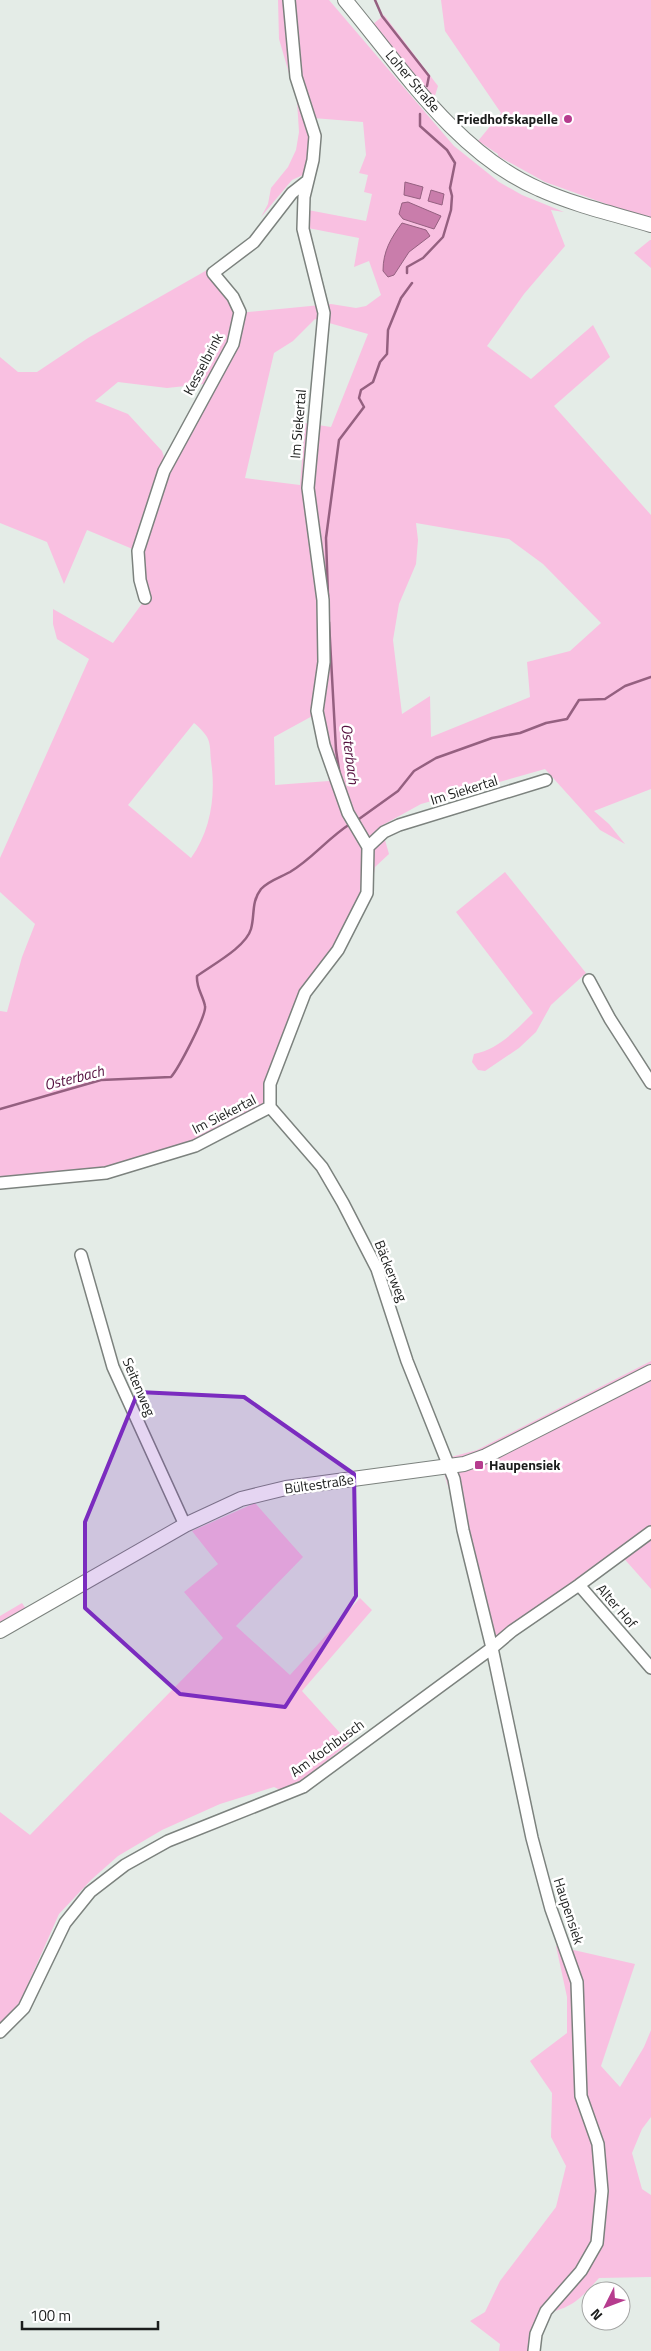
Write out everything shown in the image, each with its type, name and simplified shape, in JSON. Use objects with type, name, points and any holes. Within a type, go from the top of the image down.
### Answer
[{"type":"street","name":"Im Siekertal","points":[[0,1183],[106,1173],[195,1146],[270,1107],[270,1084],[305,993],[338,950],[367,893],[368,847],[354,823],[324,745],[317,712],[324,662],[324,600],[308,488],[324,313],[303,229],[306,182],[314,151],[314,136],[296,76],[289,0]]},
{"type":"street","name":"Loher Straße","points":[[345,0],[441,116],[466,143],[485,158],[512,176],[539,190],[651,225]]},
{"type":"street","name":"Kesselbrink","points":[[145,598],[140,580],[138,551],[164,471],[233,344],[240,312],[233,297],[213,273],[254,242],[292,193],[306,182]]},
{"type":"street","name":"Im Siekertal","points":[[368,847],[384,832],[399,825],[546,780]]},
{"type":"street","points":[[590,980],[610,1019],[651,1084]]},
{"type":"street","name":"Bäckerweg","points":[[270,1107],[322,1168],[343,1202],[376,1269],[407,1361],[449,1467]]},
{"type":"street","name":"Seitenweg","points":[[81,1255],[113,1368],[185,1525]]},
{"type":"street","name":"Bültestraße","points":[[0,1631],[185,1525],[241,1499],[286,1488],[449,1467],[486,1456],[651,1372]]},
{"type":"street","name":"Haupensiek","points":[[449,1467],[454,1479],[462,1530],[492,1648],[532,1838],[551,1909],[577,1982],[581,2096],[598,2144],[602,2191],[597,2243],[581,2270],[546,2311],[536,2334],[534,2351]]},
{"type":"street","name":"Am Kochbusch","points":[[0,2032],[24,2008],[65,1923],[90,1892],[125,1865],[168,1841],[303,1787],[492,1648],[512,1631],[651,1532]]},
{"type":"street","name":"Alter Hof","points":[[579,1585],[651,1668]]},
{"type":"highlighted area","points":[[138,1392],[244,1397],[354,1474],[356,1596],[285,1707],[180,1694],[85,1608],[85,1522]]},
{"type":"shaded area","points":[[278,0],[329,0],[454,146],[499,182],[522,195],[564,212],[551,210],[565,246],[524,294],[487,346],[531,379],[593,325],[610,357],[554,406],[651,515],[651,789],[594,811],[609,824],[625,844],[600,830],[545,769],[421,804],[381,826],[389,854],[375,867],[370,900],[343,946],[304,995],[270,1083],[275,1103],[197,1139],[118,1164],[66,1176],[0,1178],[0,1011],[7,1012],[22,957],[35,924],[0,892],[0,858],[89,659],[57,639],[53,624],[53,609],[113,643],[144,601],[135,550],[87,530],[64,584],[47,542],[0,523],[0,357],[18,372],[37,372],[88,338],[207,270],[231,298],[238,313],[331,304],[356,308],[366,306],[381,295],[369,261],[354,267],[359,238],[308,228],[308,210],[366,221],[372,194],[364,192],[368,175],[359,173],[366,155],[363,122],[313,118],[309,156],[303,175],[292,180],[261,217],[268,204],[271,188],[288,167],[296,150],[299,132],[297,101],[279,39]],"holes":[[[315,319],[368,334],[331,427],[305,423],[300,485],[245,478],[274,353],[293,341]],[[118,382],[167,388],[204,384],[165,460],[162,451],[128,414],[95,401]],[[416,523],[509,539],[543,564],[601,623],[570,651],[527,662],[530,697],[431,737],[430,696],[402,714],[393,640],[399,604],[416,564],[418,540]],[[316,714],[329,781],[275,785],[274,737]],[[194,723],[204,733],[209,743],[213,787],[207,824],[198,847],[191,858],[128,805]]]},
{"type":"shaded area","points":[[441,0],[651,0],[651,220],[545,182],[498,156],[498,154],[478,141],[501,113],[445,31]]},
{"type":"shaded area","points":[[384,15],[438,86],[434,99],[372,25]]},
{"type":"shaded area","points":[[405,182],[423,187],[420,199],[404,195]]},
{"type":"shaded area","points":[[431,190],[444,194],[442,205],[428,201]]},
{"type":"shaded area","points":[[408,202],[441,216],[434,229],[403,219],[399,214],[402,203]]},
{"type":"shaded area","points":[[402,223],[426,230],[430,236],[409,252],[394,275],[388,277],[383,271],[384,257],[391,240]]},
{"type":"shaded area","points":[[651,240],[651,268],[634,253]]},
{"type":"shaded area","points":[[505,872],[586,973],[551,1005],[536,1032],[519,1048],[485,1071],[478,1070],[472,1062],[474,1054],[483,1052],[499,1043],[533,1013],[456,912]]},
{"type":"shaded area","points":[[651,1361],[651,1589],[620,1554],[496,1644],[440,1460],[477,1450]]},
{"type":"shaded area","points":[[255,1503],[303,1557],[236,1626],[290,1675],[360,1598],[372,1610],[302,1691],[349,1743],[287,1793],[274,1787],[220,1804],[162,1830],[118,1856],[91,1880],[59,1914],[20,2002],[0,2027],[0,1812],[30,1835],[223,1638],[184,1592],[218,1564],[192,1531]]},
{"type":"shaded area","points":[[22,1603],[32,1618],[0,1636],[0,1616]]},
{"type":"shaded area","points":[[556,1946],[635,1964],[601,2066],[620,2087],[644,2047],[651,2030],[651,2117],[642,2129],[632,2153],[642,2189],[651,2195],[651,2277],[599,2278],[596,2281],[581,2281],[581,2297],[570,2305],[556,2311],[547,2312],[537,2351],[499,2351],[500,2344],[470,2321],[485,2312],[500,2281],[556,2207],[566,2166],[551,2137],[552,2093],[530,2061],[567,2033],[567,1997]]},
{"type":"waterway","name":"Osterbach","points":[[375,0],[382,16],[429,76],[427,86]]},
{"type":"waterway","name":"Osterbach","points":[[407,273],[407,267],[423,258],[443,237],[451,210],[452,196],[450,188],[455,163],[447,150],[420,126],[420,114]]},
{"type":"waterway","name":"Osterbach","points":[[328,596],[326,538],[339,440],[364,407],[359,398],[361,390],[373,382],[380,362],[387,354],[388,330],[401,298],[412,283]]},
{"type":"waterway","name":"Osterbach","points":[[329,622],[336,750],[340,776]]},
{"type":"waterway","points":[[359,819],[398,791],[414,771],[436,758],[492,738],[520,733],[546,723],[567,719],[579,700],[605,699],[625,686],[651,677]]},
{"type":"waterway","name":"Osterbach","points":[[0,1109],[101,1080],[171,1077],[180,1064],[202,1020],[205,1006],[197,976],[236,949],[248,936],[256,899],[264,886],[298,867],[350,824]]},
{"type":"place","name":"Friedhofskapelle","points":[[568,119]]},
{"type":"place","name":"Haupensiek","points":[[479,1465]]}]
